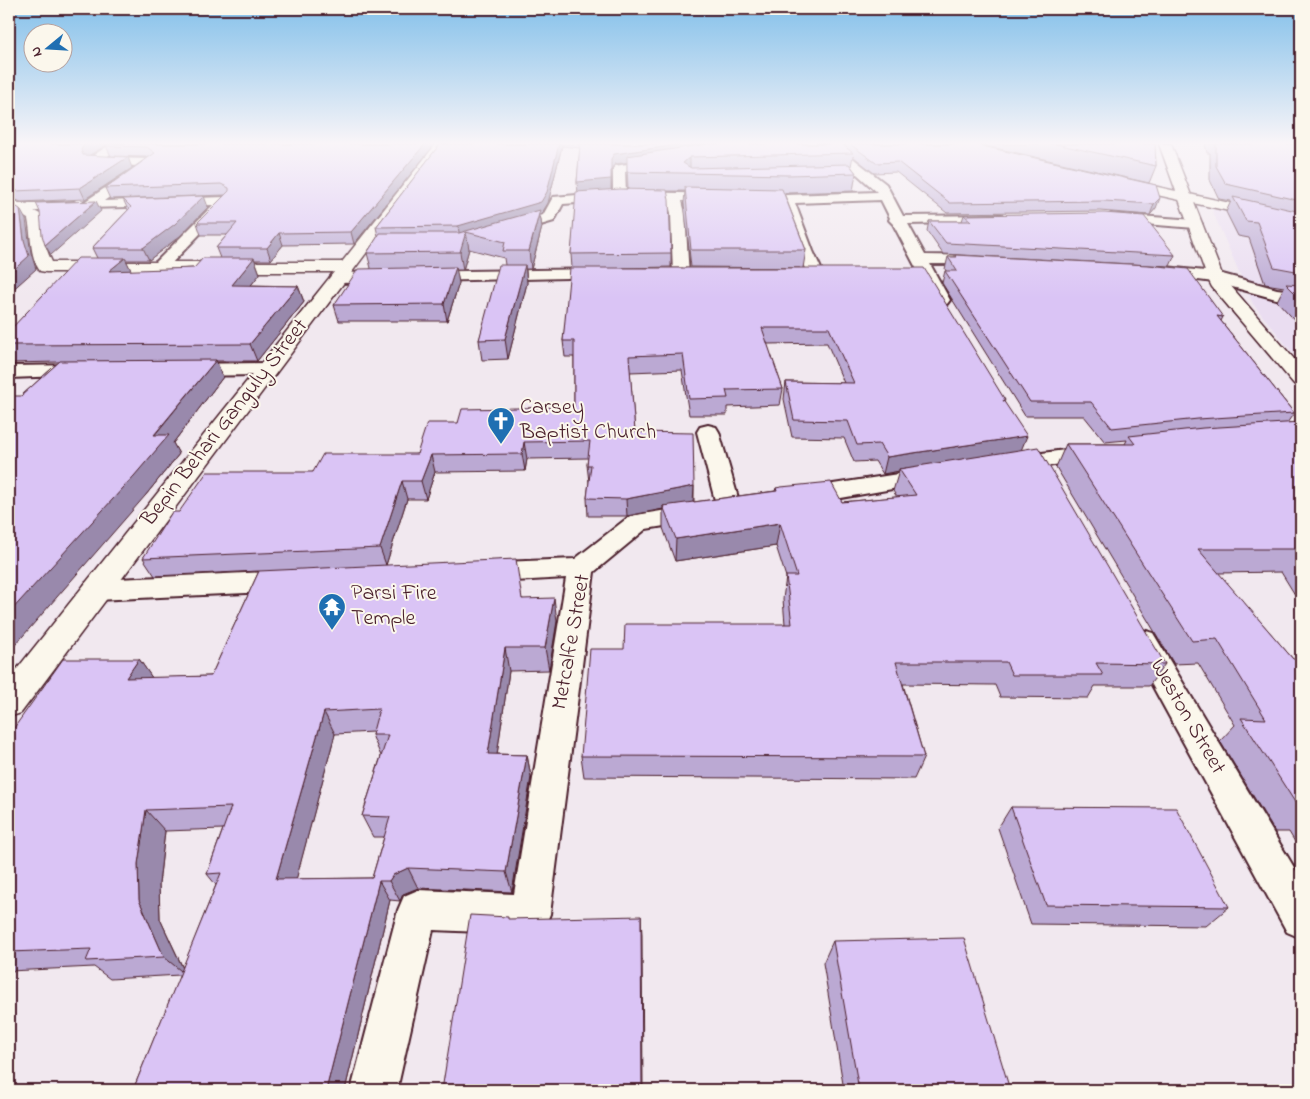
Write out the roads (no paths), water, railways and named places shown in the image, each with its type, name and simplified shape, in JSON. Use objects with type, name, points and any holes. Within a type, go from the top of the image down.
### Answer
[{"type":"main road","name":"Bepin Behari Ganguly Street","points":[[9,703],[342,273],[373,245],[407,195]]},
{"type":"main road","points":[[1185,195],[1214,277],[1299,375]]},
{"type":"main road","points":[[1202,195],[1301,223]]},
{"type":"main road","points":[[1214,195],[1301,210]]},
{"type":"main road","points":[[13,205],[34,218],[39,234],[38,246],[46,267],[159,267],[342,273]]},
{"type":"street","points":[[89,206],[104,195]]},
{"type":"street","points":[[496,234],[549,218],[558,200],[620,196],[787,199],[885,196],[916,270],[955,324]]},
{"type":"street","points":[[674,197],[678,213],[681,276]]},
{"type":"street","points":[[787,199],[805,251],[816,275]]},
{"type":"street","points":[[13,205],[89,206],[225,201],[159,267]]},
{"type":"street","points":[[1100,217],[1195,224]]},
{"type":"street","points":[[896,220],[1015,218]]},
{"type":"street","points":[[916,270],[1002,262]]},
{"type":"street","points":[[1143,270],[1214,277],[1276,294],[1301,297]]},
{"type":"street","points":[[342,273],[619,274]]},
{"type":"street","points":[[798,274],[836,275]]},
{"type":"street","points":[[663,275],[699,275]]},
{"type":"street","points":[[168,370],[267,369]]},
{"type":"street","points":[[9,372],[98,371]]},
{"type":"street","name":"Metcalfe Street","points":[[374,1090],[418,910],[530,914],[580,568],[639,522],[739,506],[708,432]]},
{"type":"street","points":[[1023,436],[1052,485]]},
{"type":"street","points":[[989,467],[1037,459],[1123,450]]},
{"type":"street","points":[[778,500],[951,473]]},
{"type":"street","points":[[452,574],[580,568]]},
{"type":"street","points":[[96,590],[313,580]]},
{"type":"street","name":"Weston Street","points":[[1132,623],[1272,864],[1301,918]]},
{"type":"place","name":"Carsey Baptist Church","points":[[501,445]]},
{"type":"place","name":"Parsi Fire Temple","points":[[332,631]]}]
